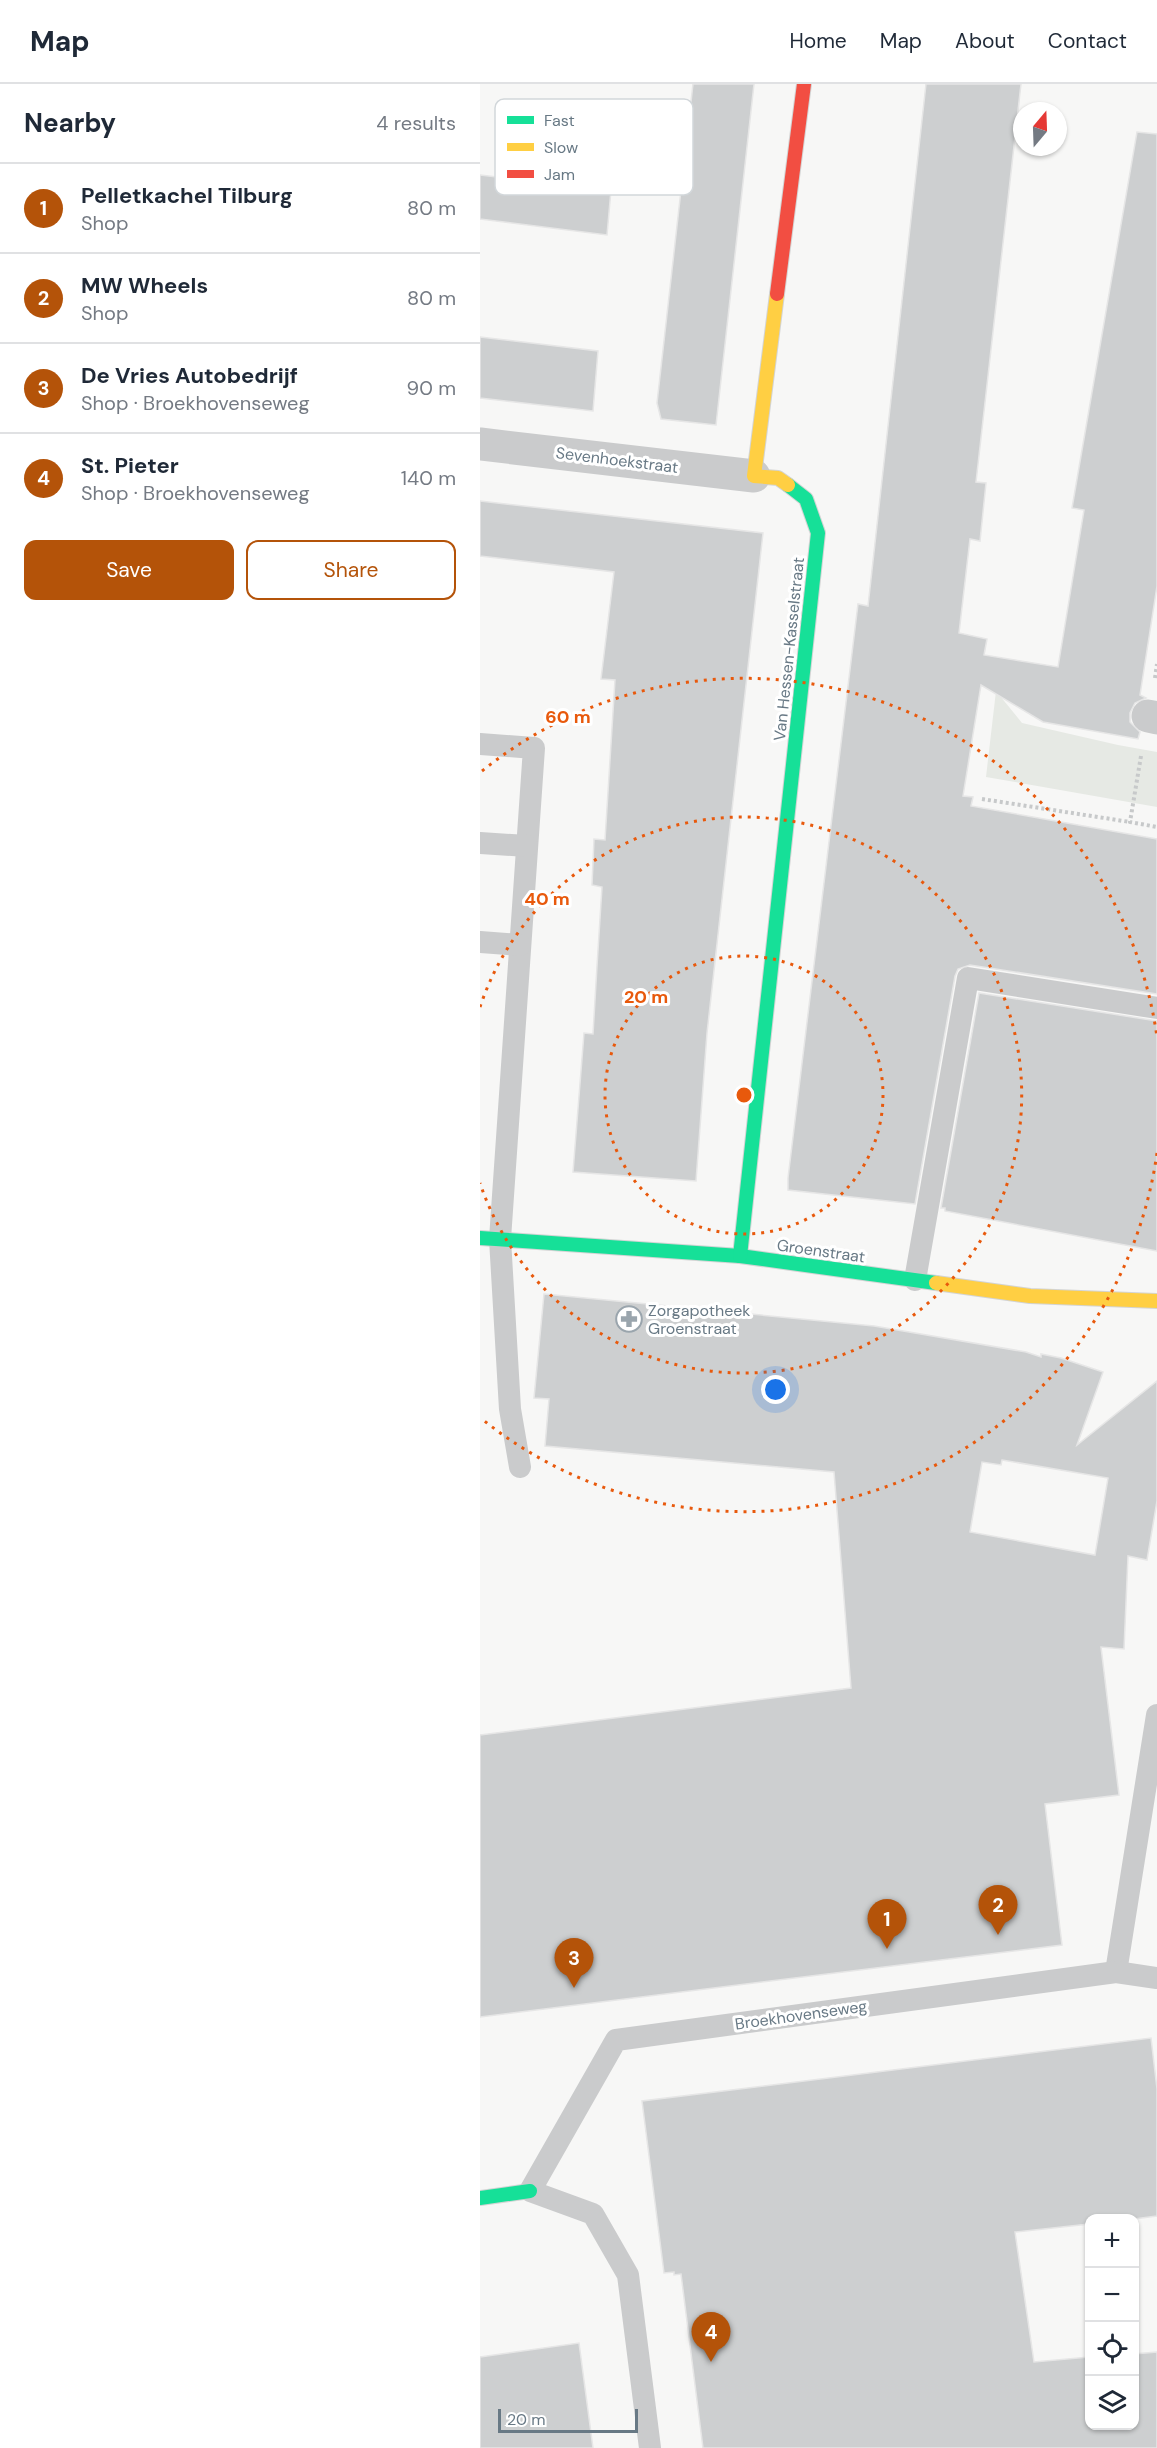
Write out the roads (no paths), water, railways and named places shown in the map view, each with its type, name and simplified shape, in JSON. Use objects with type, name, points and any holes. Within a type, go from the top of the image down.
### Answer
[{"type":"street","points":[[754,476],[804,84]]},
{"type":"street","name":"Sevenhoekstraat","points":[[480,444],[754,476]]},
{"type":"street","name":"Van Hessen-Kasselstraat","points":[[740,1256],[818,533],[806,499],[778,478],[754,476]]},
{"type":"street","name":"Groenstraat","points":[[490,1238],[740,1256],[1030,1296],[1157,1301]]},
{"type":"street","points":[[480,2198],[530,2191]]},
{"type":"lane","points":[[480,744],[534,748],[520,945],[490,1238],[510,1409],[520,1467]]},
{"type":"lane","points":[[480,843],[527,846]]},
{"type":"lane","points":[[480,942],[520,945]]},
{"type":"lane","points":[[915,1280],[968,978],[1157,1008]]},
{"type":"lane","points":[[1116,1972],[1157,1715]]},
{"type":"lane","name":"Broekhovenseweg","points":[[530,2191],[616,2040],[1116,1972],[1157,1978]]},
{"type":"lane","points":[[530,2191],[593,2214],[628,2275],[650,2448]]},
{"type":"place","name":"Zorgapotheek Groenstraat","points":[[629,1319]]},
{"type":"place","name":"MW Wheels","points":[[998,1935]]},
{"type":"place","name":"Pelletkachel Tilburg","points":[[887,1949]]},
{"type":"place","name":"De Vries Autobedrijf","points":[[574,1988]]},
{"type":"place","name":"St. Pieter","points":[[711,2362]]}]
